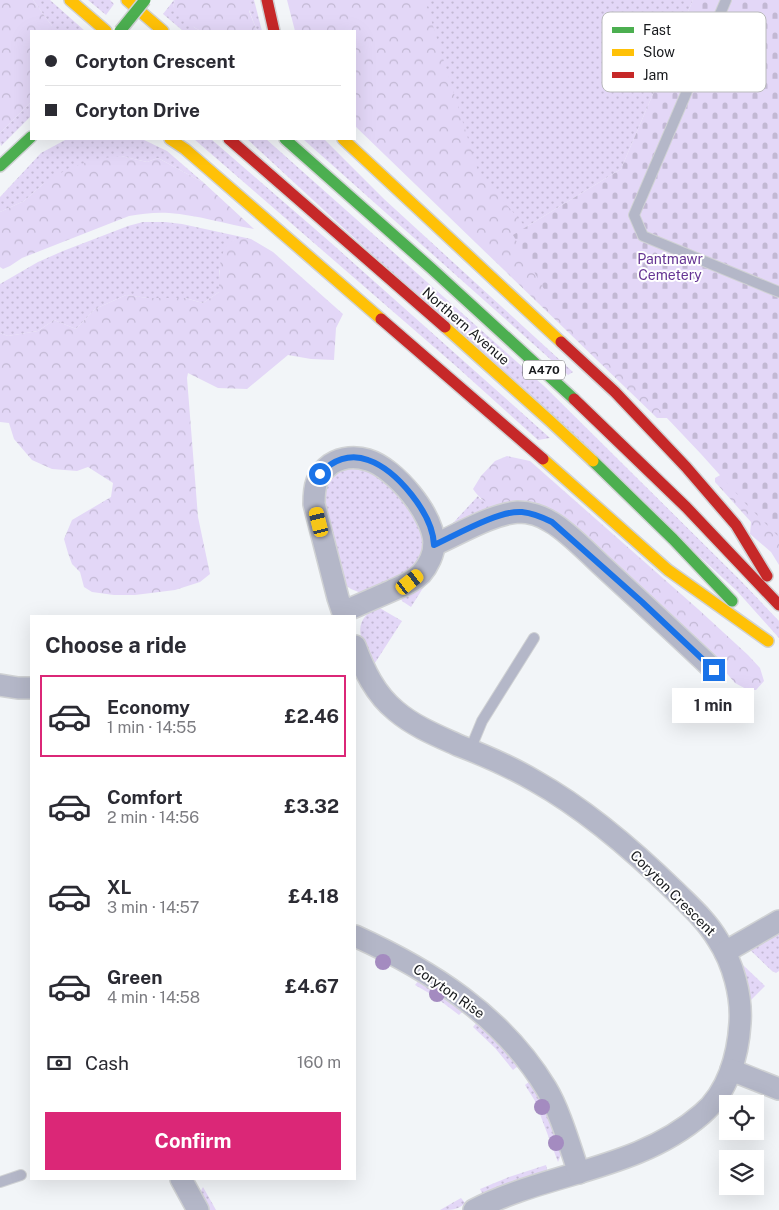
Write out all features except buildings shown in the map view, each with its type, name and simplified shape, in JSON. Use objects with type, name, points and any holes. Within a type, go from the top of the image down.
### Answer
[{"type":"highway","points":[[70,0],[105,30]]},
{"type":"highway","points":[[127,0],[162,30]]},
{"type":"highway","points":[[121,30],[146,0]]},
{"type":"highway","points":[[267,0],[274,30]]},
{"type":"highway","points":[[0,166],[30,138]]},
{"type":"highway","name":"Northern Avenue","points":[[171,140],[193,155],[668,570],[771,644],[686,552],[599,466],[447,328],[230,140]]},
{"type":"highway","name":"Northern Avenue","points":[[285,140],[608,430],[674,495],[779,605]]},
{"type":"highway","points":[[344,140],[615,392],[686,467],[736,525],[779,596]]},
{"type":"street","points":[[344,458],[356,458],[368,460],[386,470],[402,483],[416,500],[427,519],[432,531],[434,545],[431,558],[421,574],[410,582],[343,614],[314,504],[314,492],[320,474],[326,468],[344,458]]},
{"type":"street","points":[[434,545],[505,514],[520,512],[537,515],[552,522],[642,602],[714,670]]},
{"type":"street","name":"Coryton Crescent","points":[[356,648],[370,682],[381,697],[410,722],[535,781],[593,819],[651,868],[707,923],[725,952],[738,993],[739,1033],[731,1070],[724,1087],[715,1101],[702,1114],[679,1131],[640,1152],[517,1192],[474,1210]]},
{"type":"street","points":[[0,685],[30,688]]},
{"type":"street","points":[[725,952],[779,921]]},
{"type":"street","name":"Coryton Rise","points":[[356,936],[380,947],[443,983],[468,1001],[494,1024],[534,1069],[547,1089],[579,1173]]},
{"type":"street","points":[[731,1070],[779,1089]]},
{"type":"street","points":[[182,1180],[198,1210]]},
{"type":"lane","points":[[721,12],[726,0]]},
{"type":"lane","points":[[687,92],[634,215],[643,236],[779,292]]},
{"type":"lane","points":[[470,750],[482,721],[534,638]]},
{"type":"lane","points":[[0,1182],[21,1175]]},
{"type":"green space","points":[[0,0],[33,0],[52,26],[52,30],[30,30],[30,103],[0,133]]},
{"type":"green space","points":[[33,0],[50,0],[84,30],[52,30],[52,26]]},
{"type":"green space","points":[[88,0],[110,0],[114,4],[106,15]]},
{"type":"green space","points":[[175,0],[173,6],[199,30],[182,30],[163,14]]},
{"type":"green space","points":[[175,0],[249,0],[249,11],[257,30],[199,30],[189,24],[173,6]]},
{"type":"green space","points":[[249,0],[254,0],[262,30],[257,30],[249,10]]},
{"type":"green space","points":[[287,0],[425,0],[478,171],[534,237],[670,418],[657,418],[356,127],[356,30],[295,30]]},
{"type":"green space","points":[[415,0],[693,0],[688,12],[602,12],[602,92],[654,92],[621,169],[513,235],[464,166]]},
{"type":"green space","name":"Pantmawr Cemetery","points":[[693,0],[779,0],[779,537],[648,398],[556,310],[513,235],[621,169],[654,92],[766,92],[766,12],[688,12]]},
{"type":"green space","points":[[30,103],[30,117],[1,146],[0,133]]},
{"type":"green space","points":[[65,140],[144,140],[167,151],[204,183],[158,158],[147,162],[121,156],[43,184],[24,201],[0,212],[0,197],[41,153]]},
{"type":"green space","points":[[195,140],[212,140],[550,438],[538,440],[457,367]]},
{"type":"green space","points":[[248,140],[267,140],[544,386],[779,621],[779,638],[737,591]]},
{"type":"green space","points":[[304,140],[325,140],[384,199],[573,372],[568,375]]},
{"type":"green space","points":[[121,156],[147,162],[158,158],[204,183],[254,229],[180,214],[149,213],[134,215],[22,258],[3,269],[0,267],[0,212],[24,201],[43,184],[69,168],[96,159]]},
{"type":"green space","points":[[143,222],[182,224],[251,239],[234,240],[219,271],[219,292],[203,303],[185,298],[148,298],[126,295],[95,309],[76,329],[54,320],[38,331],[8,336],[0,333],[0,284],[38,262],[63,251]]},
{"type":"green space","points":[[236,239],[251,239],[273,252],[343,314],[336,328],[334,360],[288,355],[247,389],[218,388],[188,373],[198,517],[210,574],[200,582],[175,590],[135,595],[92,592],[84,587],[80,572],[72,564],[64,539],[72,520],[111,497],[113,483],[88,467],[77,471],[52,469],[32,460],[14,439],[9,423],[0,422],[0,333],[8,336],[38,331],[54,320],[76,329],[95,309],[126,295],[148,298],[185,298],[203,303],[219,292],[220,263],[229,243]]},
{"type":"green space","points":[[507,456],[530,461],[748,655],[760,668],[764,681],[756,690],[748,690],[735,683],[717,662],[630,586],[511,506],[489,503],[481,498],[473,489],[481,476],[495,461]]},
{"type":"green space","points":[[354,466],[379,475],[411,507],[425,536],[422,559],[409,574],[361,593],[344,584],[322,502],[326,480],[332,473]]},
{"type":"green space","points":[[779,466],[779,565],[771,552],[750,534],[751,522],[715,482],[715,478],[731,469]]},
{"type":"green space","points":[[478,496],[480,499],[511,506],[454,527],[453,523]]},
{"type":"green space","points":[[430,577],[411,607],[402,601],[401,598]]},
{"type":"green space","points":[[378,607],[402,621],[373,666],[360,634],[363,619]]},
{"type":"green space","points":[[779,930],[779,971],[776,973],[749,949]]},
{"type":"green space","points":[[742,965],[765,986],[748,1002]]},
{"type":"green space","points":[[419,980],[463,1011],[459,1015],[434,996],[415,985]]},
{"type":"green space","points":[[478,1021],[518,1063],[518,1066],[513,1070],[495,1048],[473,1027]]},
{"type":"green space","points":[[530,1081],[541,1095],[562,1148],[558,1162],[535,1101],[525,1085]]},
{"type":"green space","points":[[546,1165],[548,1173],[483,1195],[480,1189],[509,1177]]},
{"type":"green space","points":[[203,1187],[216,1210],[208,1210],[201,1196]]},
{"type":"green space","points":[[461,1198],[465,1203],[460,1207],[451,1210],[440,1210]]},
{"type":"traffic: fast","points":[[121,30],[145,0]]},
{"type":"traffic: fast","points":[[0,166],[30,138]]},
{"type":"traffic: fast","points":[[286,140],[432,269],[574,399]]},
{"type":"traffic: fast","points":[[593,461],[673,539],[732,601]]},
{"type":"traffic: slow","points":[[70,0],[105,30]]},
{"type":"traffic: slow","points":[[127,0],[162,30]]},
{"type":"traffic: slow","points":[[172,140],[185,149],[381,319]]},
{"type":"traffic: slow","points":[[344,140],[561,342]]},
{"type":"traffic: slow","points":[[445,327],[593,461]]},
{"type":"traffic: slow","points":[[543,459],[668,570],[768,641]]},
{"type":"traffic: jam","points":[[267,0],[274,30]]},
{"type":"traffic: jam","points":[[230,140],[445,327]]},
{"type":"traffic: jam","points":[[381,319],[543,459]]},
{"type":"traffic: jam","points":[[561,342],[615,392],[686,467],[736,525],[767,576]]},
{"type":"traffic: jam","points":[[574,399],[686,507],[779,605]]},
{"type":"route","points":[[320,474],[326,468],[344,458],[368,460],[380,466],[402,483],[416,500],[432,531],[434,545],[505,514],[520,512],[537,515],[552,522],[642,602],[714,670]]}]
